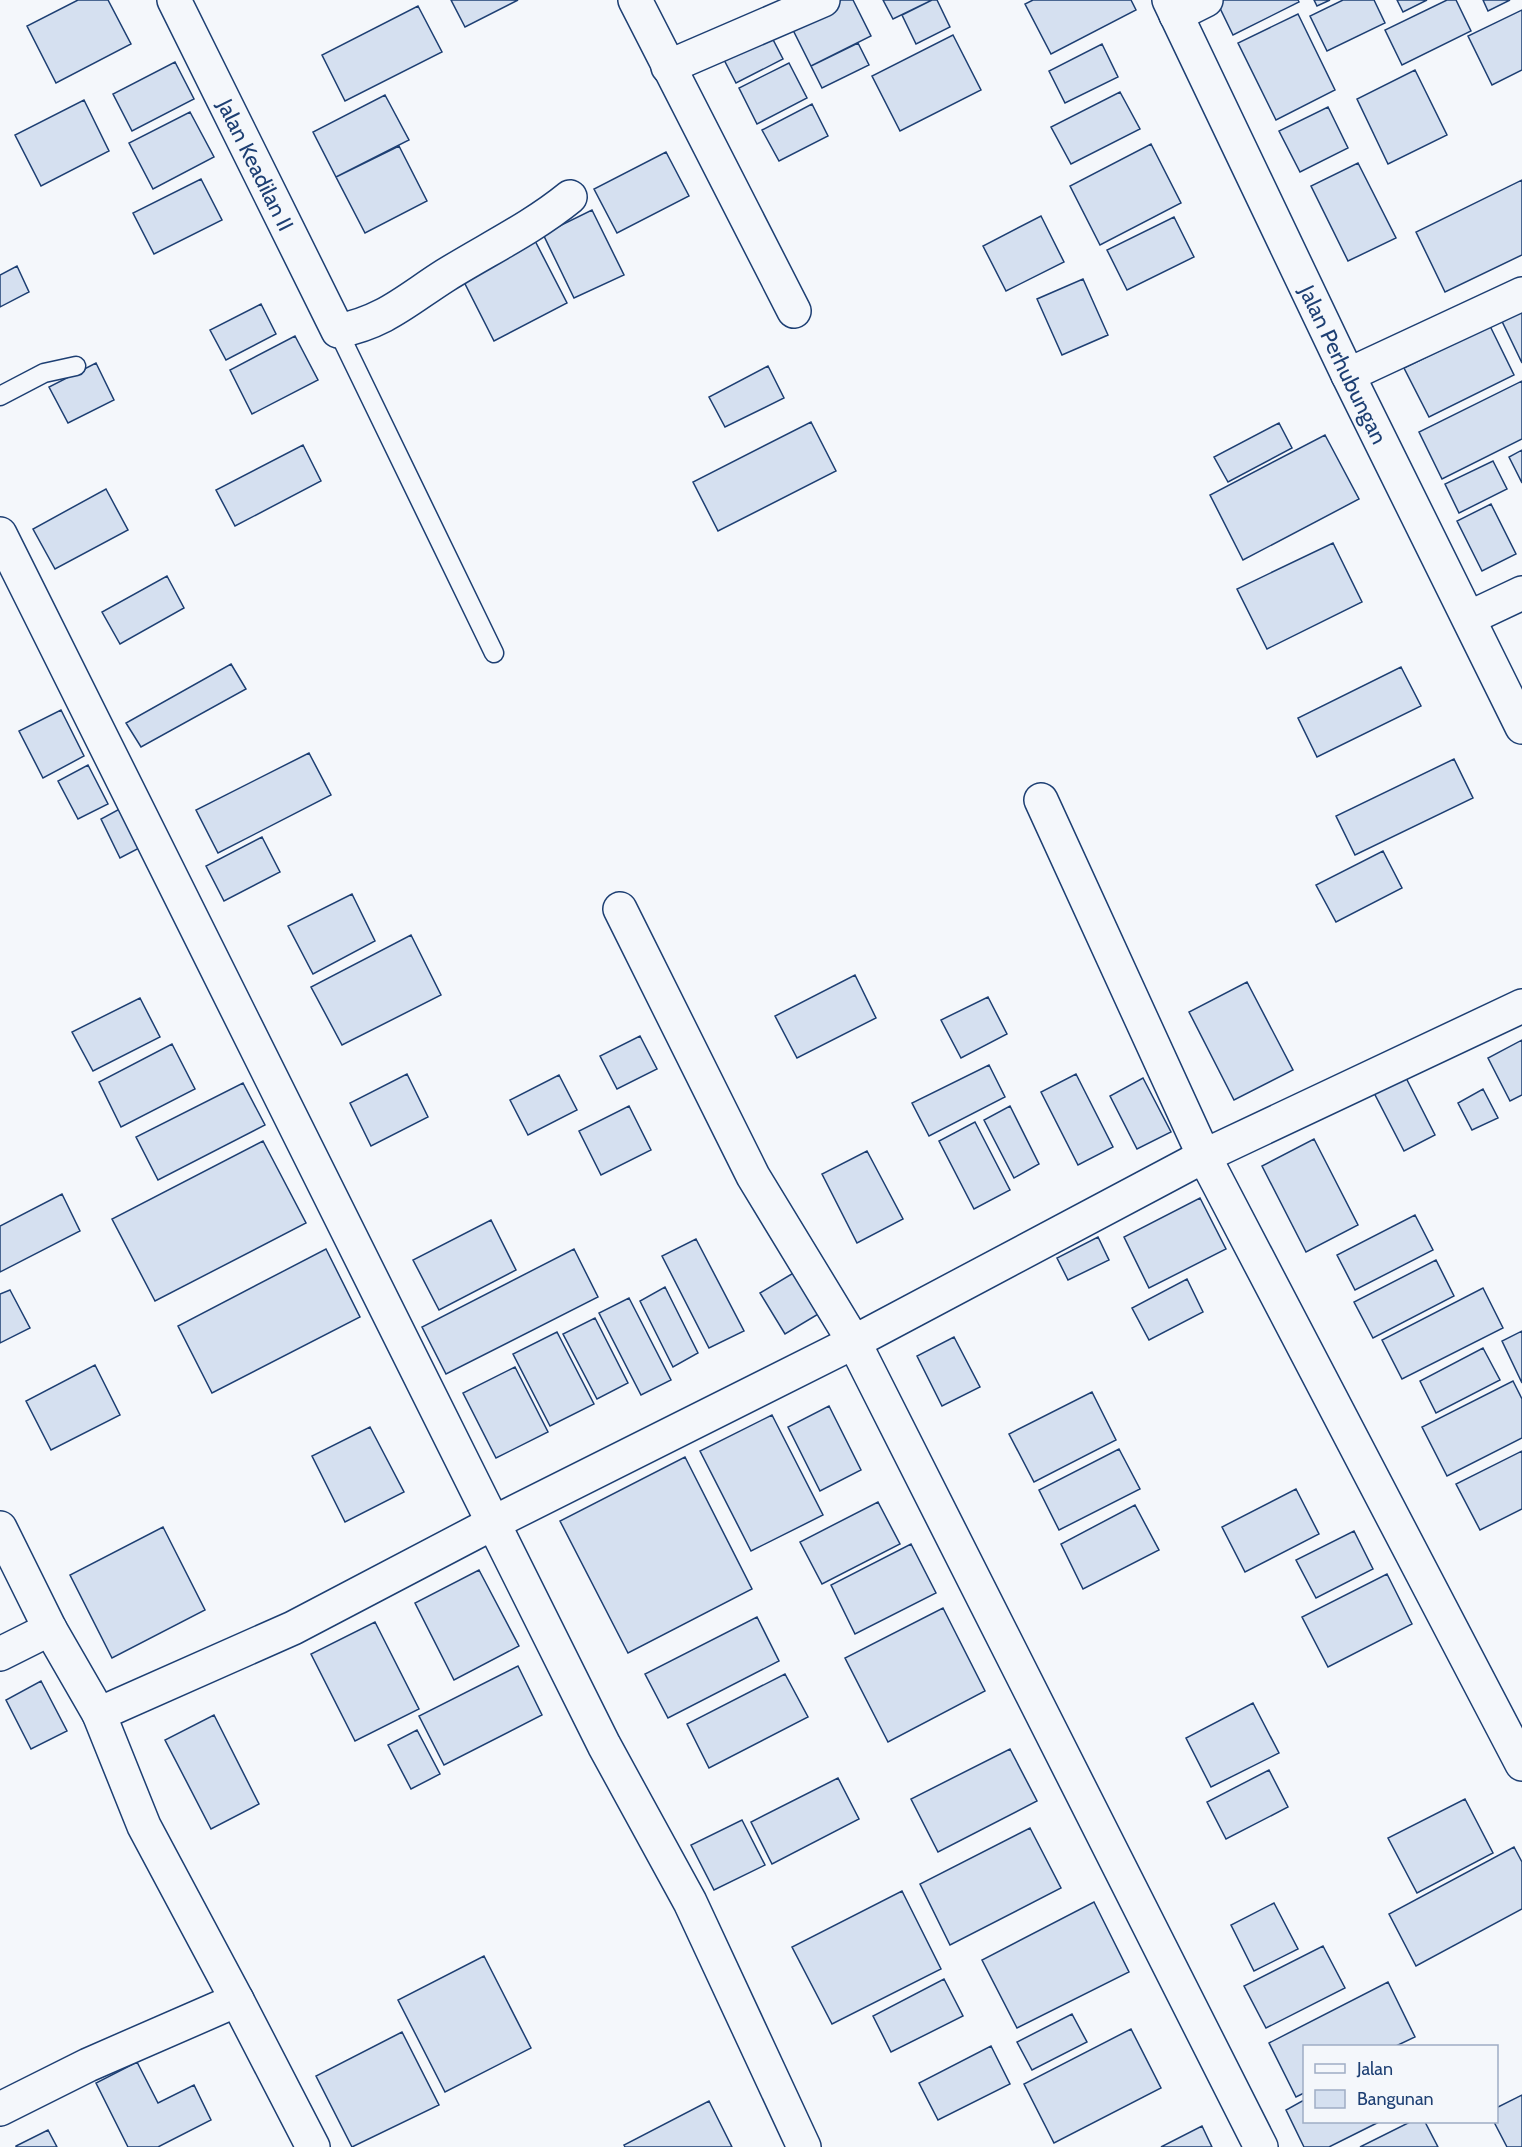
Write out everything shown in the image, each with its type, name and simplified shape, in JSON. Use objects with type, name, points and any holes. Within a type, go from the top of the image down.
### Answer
[{"type":"street","name":"Jalan Keadilan II","points":[[174,0],[338,331]]},
{"type":"street","points":[[635,0],[794,311]]},
{"type":"street","points":[[668,68],[823,0]]},
{"type":"street","points":[[1173,8],[1206,0]]},
{"type":"street","name":"Jalan Perhubungan","points":[[1173,8],[1348,375],[1522,727]]},
{"type":"street","points":[[338,331],[362,327],[382,318],[444,276],[547,215],[570,197]]},
{"type":"street","points":[[1348,375],[1522,294]]},
{"type":"street","points":[[0,534],[495,1522],[604,1745],[690,1902],[804,2147]]},
{"type":"street","points":[[1469,618],[1522,593]]},
{"type":"street","points":[[1041,800],[1204,1156],[1522,1764]]},
{"type":"street","points":[[620,909],[753,1176],[854,1342],[1261,2147]]},
{"type":"street","points":[[99,1714],[293,1628],[495,1522],[854,1342],[1204,1156],[1522,1006]]},
{"type":"street","points":[[0,1528],[50,1629],[99,1714],[144,1826],[313,2147]]},
{"type":"street","points":[[0,1654],[50,1629]]},
{"type":"street","points":[[0,2109],[88,2064],[237,2000]]},
{"type":"lane","points":[[338,331],[494,653]]},
{"type":"lane","points":[[0,396],[44,373],[76,366]]},
{"type":"building","points":[[78,0],[108,0],[131,44],[56,83],[27,26]]},
{"type":"building","points":[[451,0],[518,0],[465,27]]},
{"type":"building","points":[[841,0],[853,0],[871,36],[811,66],[791,26]]},
{"type":"building","points":[[883,0],[932,0],[893,19]]},
{"type":"building","points":[[932,0],[937,0],[950,27],[916,44],[902,15]]},
{"type":"building","points":[[1033,0],[1131,0],[1136,10],[1051,54],[1025,4]]},
{"type":"building","points":[[1216,0],[1298,0],[1299,2],[1233,35]]},
{"type":"building","points":[[1314,0],[1330,0],[1317,6]]},
{"type":"building","points":[[1343,0],[1374,0],[1385,23],[1327,51],[1310,16]]},
{"type":"building","points":[[1397,0],[1427,0],[1403,12]]},
{"type":"building","points":[[1447,0],[1456,0],[1471,31],[1402,65],[1385,30]]},
{"type":"building","points":[[1483,0],[1510,0],[1488,11]]},
{"type":"building","points":[[418,6],[442,52],[345,101],[322,55]]},
{"type":"building","points":[[1522,10],[1522,70],[1492,85],[1468,36]]},
{"type":"building","points":[[1298,14],[1335,90],[1276,120],[1238,43]]},
{"type":"building","points":[[767,28],[783,59],[736,83],[720,52]]},
{"type":"building","points":[[953,35],[981,90],[900,131],[872,76]]},
{"type":"building","points":[[858,43],[869,65],[822,88],[811,66]]},
{"type":"building","points":[[1102,44],[1118,77],[1065,103],[1049,71]]},
{"type":"building","points":[[175,62],[194,99],[132,131],[113,94]]},
{"type":"building","points":[[789,63],[807,98],[757,124],[739,88]]},
{"type":"building","points":[[1415,70],[1447,135],[1388,164],[1357,99]]},
{"type":"building","points":[[1120,92],[1140,129],[1071,164],[1051,127]]},
{"type":"building","points":[[385,95],[409,140],[336,177],[313,132]]},
{"type":"building","points":[[84,100],[109,151],[41,186],[15,135]]},
{"type":"building","points":[[812,104],[828,136],[779,161],[762,130]]},
{"type":"building","points":[[1328,107],[1348,148],[1300,172],[1279,131]]},
{"type":"building","points":[[190,112],[214,157],[153,189],[129,143]]},
{"type":"building","points":[[1151,144],[1181,203],[1100,245],[1070,186]]},
{"type":"building","points":[[399,146],[427,201],[365,233],[336,177]]},
{"type":"building","points":[[666,152],[689,196],[617,233],[594,189]]},
{"type":"building","points":[[1358,163],[1396,238],[1348,261],[1311,186]]},
{"type":"building","points":[[201,179],[222,220],[154,254],[133,213]]},
{"type":"building","points":[[1522,180],[1522,255],[1445,292],[1416,232]]},
{"type":"building","points":[[592,210],[624,275],[574,298],[543,234]]},
{"type":"building","points":[[1041,216],[1064,262],[1006,291],[983,246]]},
{"type":"building","points":[[1174,217],[1194,257],[1127,290],[1107,250]]},
{"type":"building","points":[[531,233],[567,303],[494,341],[458,270]]},
{"type":"building","points":[[17,266],[29,292],[0,307],[0,275]]},
{"type":"building","points":[[1083,279],[1108,335],[1062,355],[1037,299]]},
{"type":"building","points":[[1522,301],[1522,363],[1498,313]]},
{"type":"building","points":[[261,304],[276,334],[226,360],[210,330]]},
{"type":"building","points":[[1490,326],[1514,375],[1429,417],[1404,368]]},
{"type":"building","points":[[295,336],[318,380],[252,414],[230,370]]},
{"type":"building","points":[[96,363],[114,400],[68,423],[49,387]]},
{"type":"building","points":[[768,366],[784,398],[725,427],[709,397]]},
{"type":"building","points":[[1522,381],[1522,439],[1442,479],[1419,432]]},
{"type":"building","points":[[811,422],[836,471],[718,531],[693,482]]},
{"type":"building","points":[[1279,423],[1292,448],[1228,482],[1214,457]]},
{"type":"building","points":[[1325,435],[1359,499],[1243,560],[1210,495]]},
{"type":"building","points":[[303,445],[321,481],[235,526],[216,490]]},
{"type":"building","points":[[1522,450],[1522,483],[1509,457]]},
{"type":"building","points":[[1493,461],[1507,489],[1459,513],[1445,484]]},
{"type":"building","points":[[106,489],[128,530],[55,569],[33,529]]},
{"type":"building","points":[[1491,504],[1516,554],[1482,571],[1457,521]]},
{"type":"building","points":[[1333,543],[1362,602],[1267,649],[1237,589]]},
{"type":"building","points":[[167,576],[184,608],[120,644],[102,612]]},
{"type":"building","points":[[231,664],[246,689],[141,747],[126,723]]},
{"type":"building","points":[[1401,667],[1421,706],[1317,757],[1298,718]]},
{"type":"building","points":[[61,710],[84,756],[43,778],[19,731]]},
{"type":"building","points":[[309,753],[331,795],[218,853],[196,810]]},
{"type":"building","points":[[1454,759],[1473,798],[1355,855],[1336,816]]},
{"type":"building","points":[[88,765],[108,804],[78,819],[58,781]]},
{"type":"building","points":[[127,805],[147,844],[120,858],[101,819]]},
{"type":"building","points":[[262,837],[280,872],[224,901],[206,866]]},
{"type":"building","points":[[1383,851],[1402,888],[1336,922],[1316,885]]},
{"type":"building","points":[[352,894],[375,941],[313,974],[288,926]]},
{"type":"building","points":[[411,935],[441,995],[342,1045],[311,987]]},
{"type":"building","points":[[855,975],[876,1018],[797,1058],[775,1016]]},
{"type":"building","points":[[1247,982],[1293,1070],[1234,1100],[1189,1012]]},
{"type":"building","points":[[988,997],[1007,1034],[961,1058],[941,1020]]},
{"type":"building","points":[[140,998],[160,1037],[93,1071],[72,1032]]},
{"type":"building","points":[[640,1036],[657,1069],[617,1089],[600,1056]]},
{"type":"building","points":[[1522,1040],[1522,1095],[1510,1101],[1488,1058]]},
{"type":"building","points":[[172,1044],[195,1089],[121,1127],[99,1082]]},
{"type":"building","points":[[989,1065],[1005,1097],[929,1136],[912,1103]]},
{"type":"building","points":[[1402,1070],[1435,1135],[1404,1151],[1371,1087]]},
{"type":"building","points":[[407,1074],[428,1117],[371,1146],[350,1103]]},
{"type":"building","points":[[1076,1074],[1113,1147],[1078,1165],[1041,1092]]},
{"type":"building","points":[[559,1075],[577,1110],[528,1135],[510,1100]]},
{"type":"building","points":[[1143,1078],[1171,1132],[1137,1149],[1110,1096]]},
{"type":"building","points":[[243,1083],[265,1125],[158,1180],[136,1137]]},
{"type":"building","points":[[1483,1089],[1498,1118],[1472,1130],[1458,1103]]},
{"type":"building","points":[[629,1106],[651,1150],[601,1175],[579,1131]]},
{"type":"building","points":[[1010,1106],[1039,1164],[1014,1178],[984,1120]]},
{"type":"building","points":[[975,1122],[1010,1190],[974,1209],[939,1141]]},
{"type":"building","points":[[1314,1139],[1358,1225],[1306,1252],[1262,1166]]},
{"type":"building","points":[[263,1141],[306,1223],[155,1301],[112,1219]]},
{"type":"building","points":[[867,1151],[903,1219],[857,1243],[822,1174]]},
{"type":"building","points":[[62,1194],[80,1231],[0,1272],[0,1226]]},
{"type":"building","points":[[1200,1198],[1226,1249],[1149,1288],[1124,1237]]},
{"type":"building","points":[[1415,1215],[1433,1250],[1355,1290],[1337,1255]]},
{"type":"building","points":[[491,1220],[516,1270],[439,1310],[413,1260]]},
{"type":"building","points":[[1098,1237],[1109,1260],[1068,1280],[1057,1258]]},
{"type":"building","points":[[696,1239],[744,1331],[709,1348],[662,1256]]},
{"type":"building","points":[[326,1249],[360,1317],[212,1393],[178,1326]]},
{"type":"building","points":[[574,1249],[598,1297],[446,1374],[422,1327]]},
{"type":"building","points":[[1436,1260],[1454,1296],[1373,1338],[1354,1302]]},
{"type":"building","points":[[795,1272],[820,1313],[785,1334],[760,1293]]},
{"type":"building","points":[[1187,1279],[1203,1312],[1149,1340],[1132,1308]]},
{"type":"building","points":[[665,1287],[698,1353],[673,1367],[640,1301]]},
{"type":"building","points":[[1483,1288],[1503,1328],[1402,1379],[1382,1340]]},
{"type":"building","points":[[10,1290],[30,1328],[0,1343],[0,1294]]},
{"type":"building","points":[[629,1298],[671,1380],[641,1395],[599,1313]]},
{"type":"building","points":[[595,1318],[628,1383],[597,1399],[563,1334]]},
{"type":"building","points":[[1522,1331],[1522,1383],[1502,1341]]},
{"type":"building","points":[[557,1332],[594,1404],[550,1426],[513,1354]]},
{"type":"building","points":[[954,1337],[980,1387],[942,1406],[917,1356]]},
{"type":"building","points":[[1483,1348],[1500,1380],[1436,1413],[1420,1381]]},
{"type":"building","points":[[95,1365],[120,1415],[51,1450],[26,1401]]},
{"type":"building","points":[[515,1367],[548,1432],[496,1458],[463,1393]]},
{"type":"building","points":[[1513,1381],[1522,1399],[1522,1438],[1447,1476],[1422,1427]]},
{"type":"building","points":[[1092,1392],[1116,1440],[1034,1482],[1009,1434]]},
{"type":"building","points":[[829,1406],[861,1470],[820,1491],[788,1427]]},
{"type":"building","points":[[772,1415],[823,1515],[751,1551],[700,1451]]},
{"type":"building","points":[[370,1427],[404,1492],[345,1522],[312,1456]]},
{"type":"building","points":[[1119,1449],[1140,1489],[1059,1530],[1039,1490]]},
{"type":"building","points":[[1522,1451],[1522,1509],[1480,1530],[1456,1484]]},
{"type":"building","points":[[685,1457],[752,1589],[628,1653],[560,1521]]},
{"type":"building","points":[[1296,1489],[1319,1534],[1245,1572],[1222,1527]]},
{"type":"building","points":[[878,1502],[900,1544],[822,1584],[800,1542]]},
{"type":"building","points":[[1135,1505],[1159,1550],[1083,1589],[1061,1544]]},
{"type":"building","points":[[163,1527],[205,1610],[112,1658],[70,1575]]},
{"type":"building","points":[[1354,1531],[1373,1569],[1316,1598],[1296,1560]]},
{"type":"building","points":[[911,1544],[936,1593],[855,1634],[831,1585]]},
{"type":"building","points":[[479,1570],[519,1646],[454,1680],[415,1603]]},
{"type":"building","points":[[1387,1574],[1412,1624],[1328,1667],[1302,1617]]},
{"type":"building","points":[[943,1608],[985,1691],[888,1742],[845,1658]]},
{"type":"building","points":[[757,1617],[779,1661],[668,1718],[645,1674]]},
{"type":"building","points":[[375,1622],[419,1709],[355,1741],[311,1654]]},
{"type":"building","points":[[518,1666],[542,1715],[444,1765],[419,1716]]},
{"type":"building","points":[[785,1674],[808,1717],[709,1768],[687,1724]]},
{"type":"building","points":[[41,1681],[67,1731],[31,1749],[6,1700]]},
{"type":"building","points":[[1253,1703],[1279,1753],[1211,1787],[1186,1738]]},
{"type":"building","points":[[214,1715],[259,1804],[211,1829],[165,1740]]},
{"type":"building","points":[[417,1730],[440,1774],[411,1789],[388,1745]]},
{"type":"building","points":[[1010,1749],[1037,1801],[938,1852],[911,1799]]},
{"type":"building","points":[[1269,1770],[1288,1807],[1226,1839],[1207,1802]]},
{"type":"building","points":[[838,1778],[859,1819],[772,1864],[751,1822]]},
{"type":"building","points":[[1465,1799],[1493,1853],[1417,1893],[1388,1838]]},
{"type":"building","points":[[742,1820],[765,1865],[714,1890],[691,1845]]},
{"type":"building","points":[[1030,1828],[1061,1888],[950,1945],[920,1884]]},
{"type":"building","points":[[1514,1847],[1522,1862],[1522,1909],[1416,1966],[1389,1914]]},
{"type":"building","points":[[902,1891],[941,1969],[832,2024],[792,1947]]},
{"type":"building","points":[[1094,1902],[1129,1972],[1017,2028],[982,1960]]},
{"type":"building","points":[[1274,1903],[1298,1949],[1254,1971],[1231,1925]]},
{"type":"building","points":[[1323,1946],[1345,1988],[1266,2028],[1244,1986]]},
{"type":"building","points":[[484,1956],[531,2048],[445,2092],[398,2000]]},
{"type":"building","points":[[944,1979],[963,2016],[891,2052],[873,2016]]},
{"type":"building","points":[[1388,1982],[1415,2037],[1398,2045],[1303,2045],[1303,2094],[1296,2097],[1269,2043]]},
{"type":"building","points":[[1072,2014],[1087,2042],[1032,2070],[1017,2042]]},
{"type":"building","points":[[1131,2029],[1161,2088],[1054,2143],[1024,2084]]},
{"type":"building","points":[[402,2032],[439,2105],[352,2147],[316,2076]]},
{"type":"building","points":[[991,2046],[1010,2084],[938,2120],[919,2083]]},
{"type":"building","points":[[137,2062],[158,2103],[194,2085],[211,2120],[158,2147],[128,2147],[96,2083]]},
{"type":"building","points":[[1522,2095],[1522,2147],[1507,2147],[1495,2123],[1498,2123],[1498,2107]]},
{"type":"building","points":[[709,2101],[732,2147],[625,2147],[624,2145]]},
{"type":"building","points":[[1303,2101],[1303,2123],[1377,2123],[1329,2147],[1304,2147],[1286,2110]]},
{"type":"building","points":[[1408,2123],[1426,2123],[1438,2147],[1360,2147]]},
{"type":"building","points":[[1202,2126],[1212,2147],[1161,2147]]},
{"type":"building","points":[[48,2130],[57,2147],[16,2147],[16,2146]]}]
